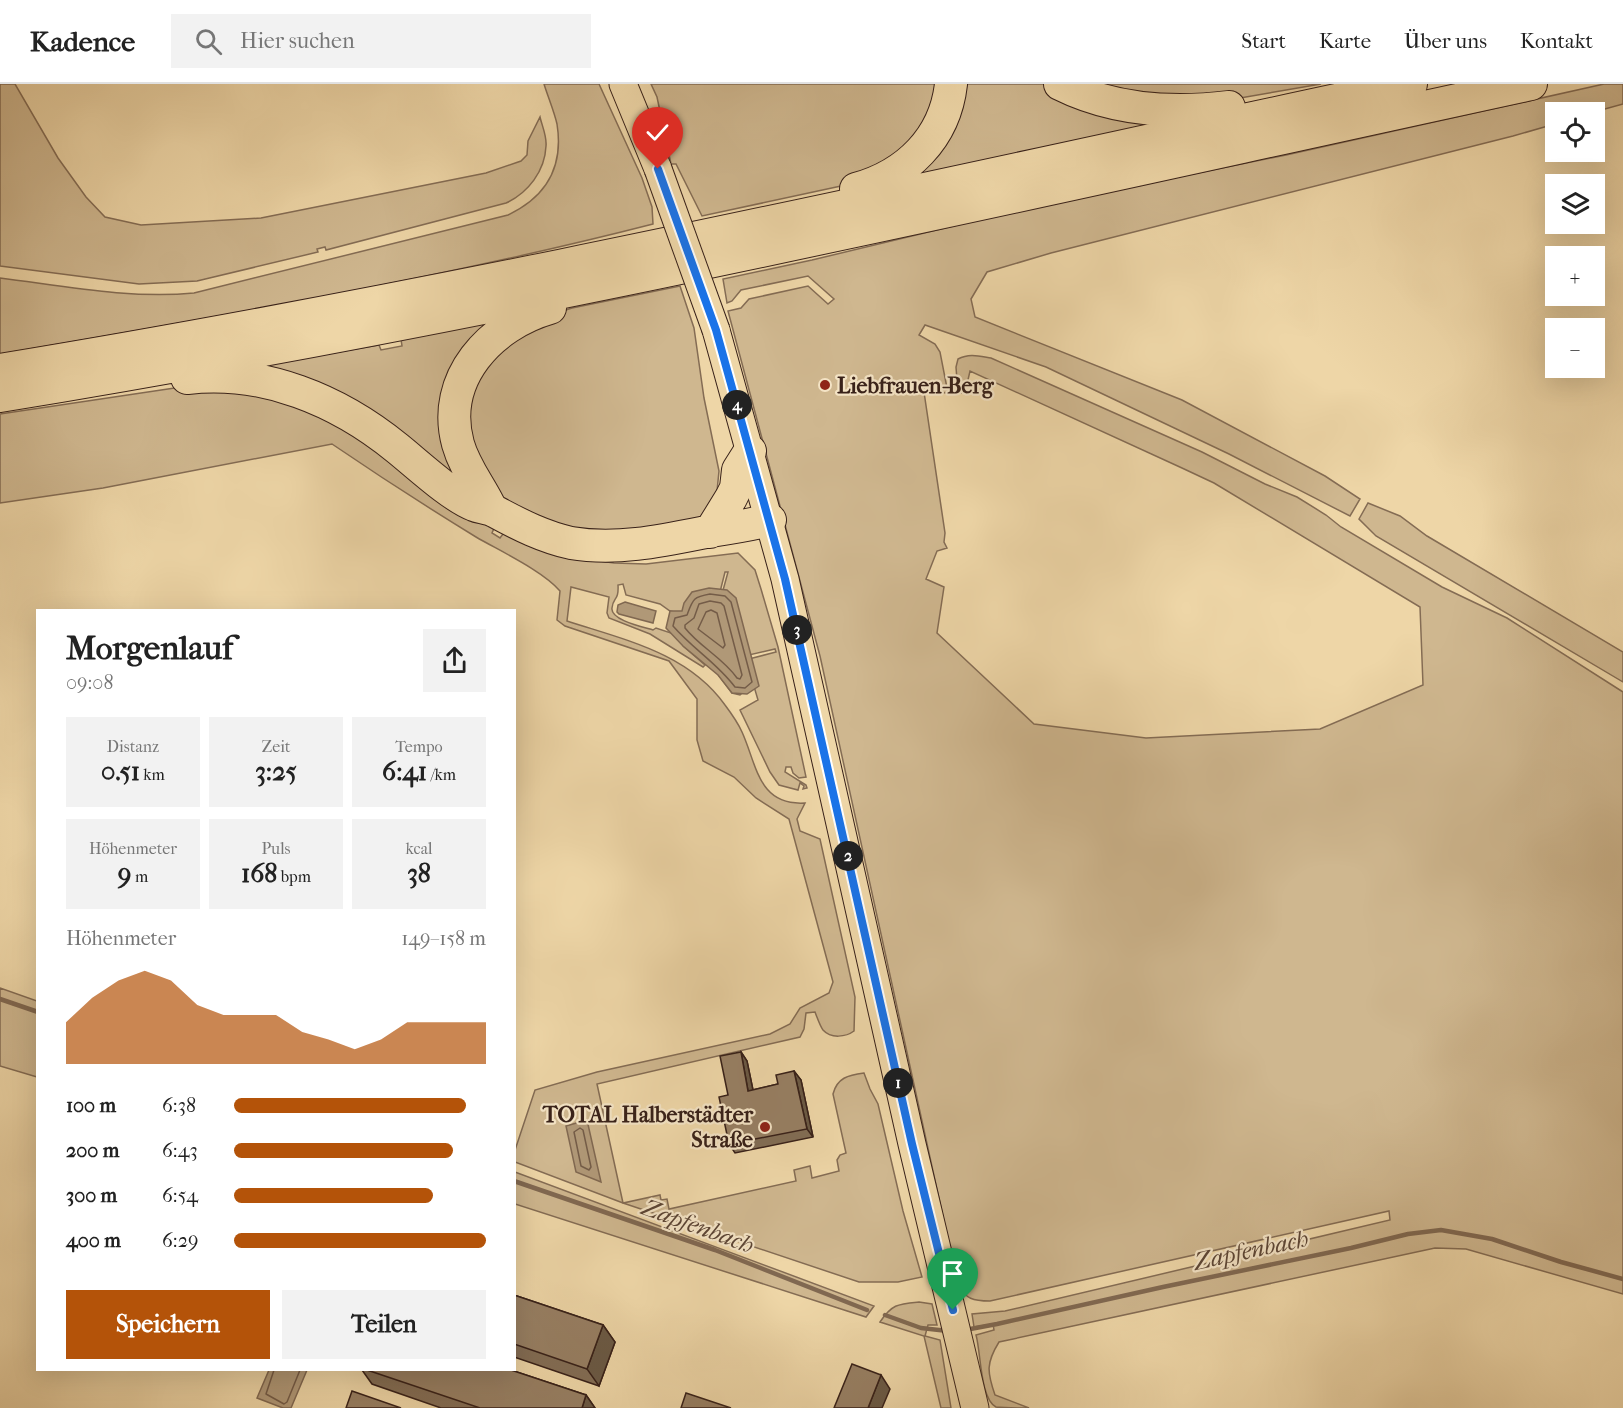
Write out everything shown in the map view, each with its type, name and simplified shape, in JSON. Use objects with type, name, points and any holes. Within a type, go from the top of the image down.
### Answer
[{"type":"highway","points":[[824,212],[831,196],[863,187],[892,175],[918,156],[940,125],[951,84]]},
{"type":"highway","points":[[1060,84],[1089,96],[1153,109],[1197,110],[1272,101],[1292,110]]},
{"type":"highway","points":[[0,370],[368,305],[824,212],[1412,84]]},
{"type":"highway","points":[[0,396],[392,325],[624,279],[1011,198],[1531,84]]},
{"type":"highway","points":[[491,509],[485,495],[470,474],[457,443],[457,404],[468,369],[485,344],[514,322],[540,311],[613,293],[624,279]]},
{"type":"highway","points":[[131,373],[153,382],[195,377],[255,380],[303,392],[346,412],[382,436],[461,498],[474,505],[491,509],[528,529],[549,537],[590,545],[644,544],[770,520]]},
{"type":"highway","points":[[710,532],[731,498],[738,470],[750,451]]},
{"type":"main road","points":[[624,84],[658,169],[716,330],[770,520],[799,637],[918,1174],[954,1314],[975,1408]]},
{"type":"shaded area","points":[[0,84],[15,84],[58,158],[86,197],[105,217],[141,225],[261,218],[486,173],[521,161],[527,155],[528,141],[540,117],[546,139],[545,155],[534,180],[514,199],[506,203],[197,281],[139,284],[0,266]]},
{"type":"shaded area","points":[[544,84],[599,84],[642,178],[652,207],[653,224],[410,280],[0,354],[0,278],[121,293],[194,293],[508,215],[521,208],[542,190],[555,167],[558,154],[557,124]]},
{"type":"shaded area","points":[[651,84],[942,84],[909,154],[841,186],[702,216],[676,164],[671,164],[657,97]]},
{"type":"shaded area","points":[[959,84],[1043,84],[1064,95],[1158,123],[910,177]]},
{"type":"shaded area","points":[[1078,84],[1321,84],[1217,102]]},
{"type":"shaded area","points":[[1604,84],[1623,84],[1623,104],[1605,109],[1605,102],[1545,102],[1545,127],[1051,253],[987,272],[971,299],[975,317],[1182,400],[1325,476],[1360,499],[1350,516],[1229,454],[1046,367],[925,325],[919,335],[935,344],[940,352],[948,393],[924,392],[945,533],[944,542],[947,548],[937,551],[926,579],[944,587],[937,633],[1034,724],[1146,738],[1320,729],[1423,685],[1420,607],[1214,483],[1182,468],[970,371],[965,393],[958,393],[956,367],[958,359],[974,356],[991,358],[1297,497],[1341,527],[1442,587],[1507,618],[1623,692],[1623,1294],[1466,1249],[1435,1248],[999,1342],[989,1368],[995,1395],[1029,1408],[996,1407],[987,1395],[984,1385],[976,1335],[994,1330],[993,1324],[974,1327],[972,1314],[1005,1311],[1390,1220],[1389,1211],[990,1301],[971,1298],[961,1290],[958,1285],[820,656],[728,311],[741,308],[749,299],[808,286],[828,304],[834,299],[808,276],[741,290],[732,301],[727,303],[723,279],[1041,205],[1286,155]]},
{"type":"shaded area","points":[[680,286],[694,328],[704,398],[719,471],[717,491],[709,512],[697,520],[677,526],[594,532],[559,526],[522,512],[497,495],[480,477],[464,406],[496,343],[538,319],[572,308]]},
{"type":"shaded area","points":[[493,321],[458,368],[472,491],[244,368],[379,345],[381,350],[402,346],[401,339]]},
{"type":"shaded area","points":[[188,386],[301,401],[495,526],[492,533],[500,538],[506,530],[578,558],[614,563],[646,564],[738,553],[755,570],[761,589],[778,647],[806,777],[799,778],[793,773],[791,767],[786,767],[785,772],[806,785],[807,788],[803,789],[804,786],[800,783],[798,790],[779,785],[770,772],[740,710],[758,700],[753,683],[740,695],[732,693],[708,661],[683,646],[705,665],[703,667],[650,634],[609,618],[607,613],[609,597],[571,587],[567,621],[633,642],[674,661],[693,673],[710,687],[734,718],[742,732],[756,770],[768,791],[777,798],[789,802],[805,803],[797,819],[800,831],[820,839],[855,997],[854,1031],[843,1036],[830,1035],[823,1030],[815,1012],[806,1013],[804,1029],[800,1037],[597,1084],[623,1203],[516,1162],[516,1147],[535,1090],[597,1072],[770,1034],[790,1024],[800,1008],[829,993],[833,982],[789,819],[756,798],[734,777],[703,761],[697,740],[697,699],[669,661],[565,626],[557,620],[560,591],[543,576],[439,514],[332,444],[103,488],[0,503],[0,414]],"holes":[[[725,572],[728,572],[722,594],[749,655],[775,649],[776,652],[749,659],[656,628],[653,630],[635,625],[616,616],[612,608],[618,594],[618,585],[623,584],[626,595],[660,604],[670,611],[687,615],[716,608]]]},
{"type":"shaded area","points":[[1368,503],[1400,516],[1427,536],[1623,652],[1623,682],[1376,536],[1359,519]]},
{"type":"shaded area","points":[[0,988],[36,1001],[36,1077],[0,1066]]},
{"type":"shaded area","points":[[864,1073],[878,1104],[903,1211],[922,1277],[898,1282],[859,1282],[623,1203],[660,1195],[661,1200],[667,1199],[669,1209],[796,1181],[794,1170],[810,1166],[812,1178],[839,1171],[837,1160],[840,1155],[846,1153],[833,1094],[837,1084],[844,1078]]},
{"type":"shaded area","points":[[516,1173],[874,1306],[866,1317],[516,1204]]},
{"type":"shaded area","points":[[906,1303],[932,1304],[937,1325],[928,1325],[925,1336],[940,1340],[951,1408],[941,1408],[924,1336],[880,1322],[892,1308]]},
{"type":"water","points":[[709,588],[727,590],[736,598],[759,686],[747,694],[732,693],[718,675],[683,646],[666,628],[670,611],[682,611],[684,603],[692,592]]},
{"type":"water","points":[[625,602],[656,611],[653,623],[619,614],[618,605]]},
{"type":"water","points":[[587,1120],[601,1182],[576,1172],[566,1126]]},
{"type":"water","points":[[269,1371],[307,1371],[291,1408],[283,1408],[257,1398]]},
{"type":"building","points":[[741,1052],[748,1091],[778,1084],[776,1075],[794,1071],[807,1129],[729,1144],[719,1097],[728,1095],[720,1056]]},
{"type":"building","points":[[516,1296],[603,1325],[587,1369],[516,1345]]},
{"type":"building","points":[[852,1364],[881,1375],[868,1408],[834,1408]]},
{"type":"building","points":[[370,1371],[514,1371],[586,1395],[582,1408],[480,1408]]},
{"type":"building","points":[[352,1391],[401,1408],[346,1408]]},
{"type":"building","points":[[686,1393],[731,1408],[681,1408]]},
{"type":"waterway","name":"Zapfenbach","points":[[0,999],[36,1011]]},
{"type":"waterway","name":"Zapfenbach","points":[[516,1182],[715,1250],[867,1310]]},
{"type":"waterway","name":"Zapfenbach","points":[[965,1330],[1408,1234],[1441,1230],[1492,1239],[1561,1262],[1623,1279]]},
{"type":"waterway","name":"Zapfenbach","points":[[885,1315],[921,1328],[948,1331]]},
{"type":"place","name":"Liebfrauen-Berg","points":[[825,385]]},
{"type":"place","name":"TOTAL Halberstädter Straße","points":[[765,1127]]},
{"type":"route","points":[[658,169],[716,330],[770,520],[818,720],[923,1194],[953,1310]]}]
